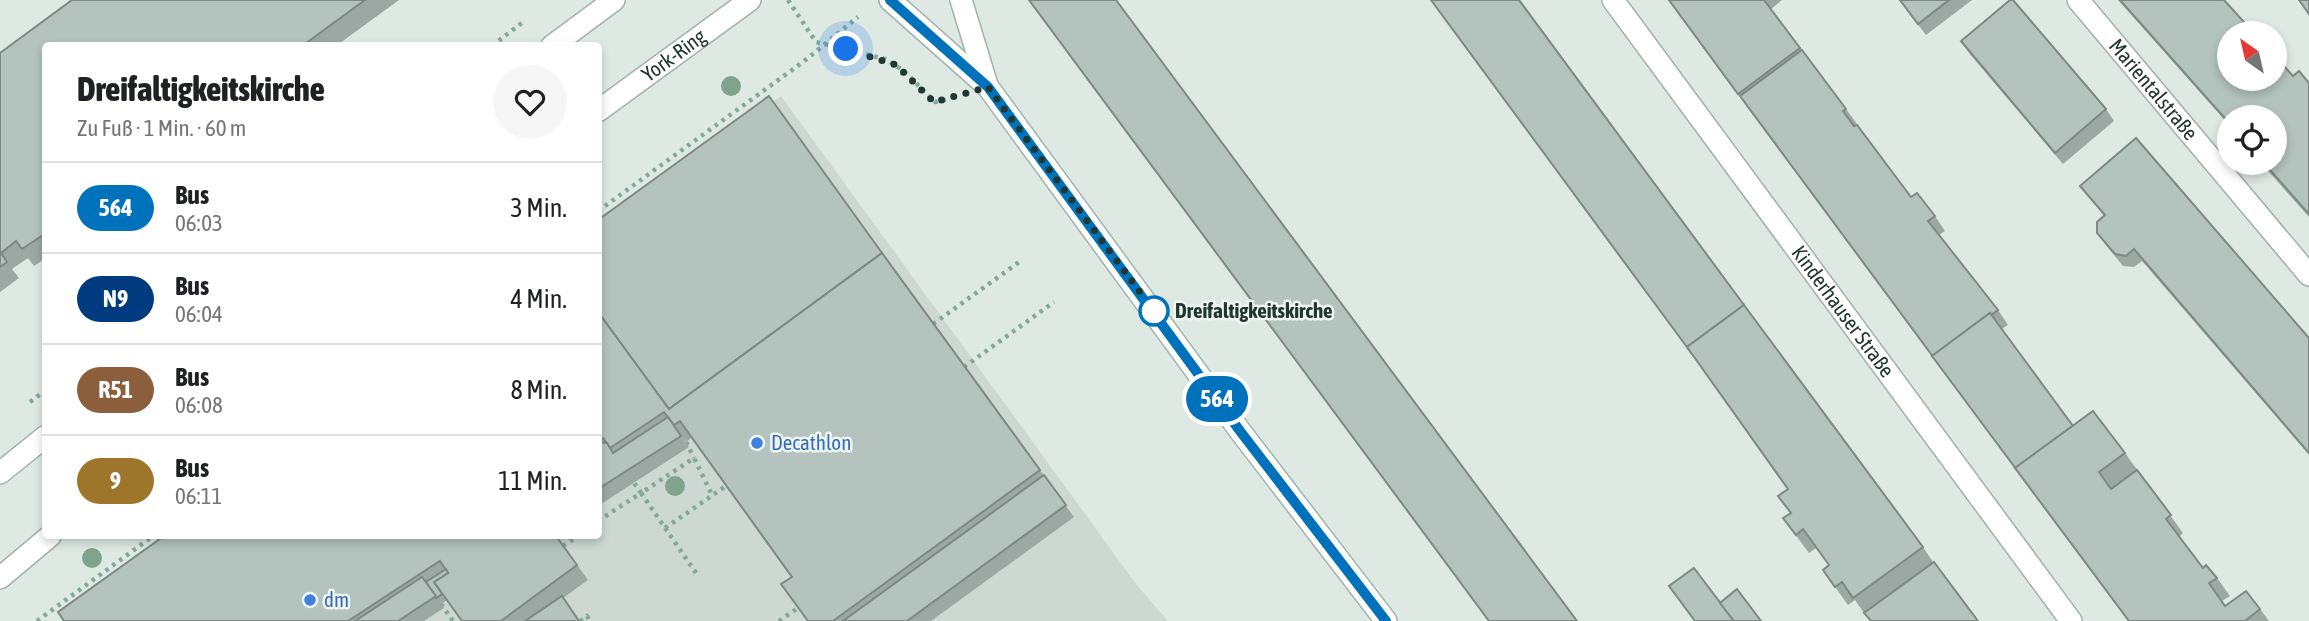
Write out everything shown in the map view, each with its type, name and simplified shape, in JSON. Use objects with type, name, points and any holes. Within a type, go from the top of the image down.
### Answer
[{"type":"main road","points":[[557,42],[614,0]]},
{"type":"main road","name":"York-Ring","points":[[602,108],[750,0]]},
{"type":"main road","points":[[890,0],[988,87],[1240,431],[1386,621]]},
{"type":"main road","points":[[961,0],[988,87]]},
{"type":"main road","name":"Kinderhauser Straße","points":[[1613,0],[2071,621]]},
{"type":"main road","name":"Marientalstraße","points":[[2078,0],[2309,275]]},
{"type":"main road","points":[[0,472],[42,439]]},
{"type":"main road","points":[[0,578],[46,539]]},
{"type":"path","points":[[788,0],[810,36],[822,44],[885,59],[904,71],[934,102],[988,87]]},
{"type":"path","points":[[602,209],[803,62],[863,13]]},
{"type":"path","points":[[602,212],[608,219]]},
{"type":"path","points":[[933,324],[1022,260]]},
{"type":"path","points":[[964,367],[1054,302]]},
{"type":"path","points":[[686,442],[712,495]]},
{"type":"path","points":[[602,519],[694,458]]},
{"type":"path","points":[[634,483],[696,573]]},
{"type":"path","points":[[665,528],[726,486]]},
{"type":"path","points":[[37,621],[149,539]]},
{"type":"path","points":[[563,545],[573,539]]},
{"type":"path","points":[[72,594],[80,604]]},
{"type":"path","points":[[441,604],[452,621],[458,616]]},
{"type":"path","points":[[779,621],[797,607]]},
{"type":"path","points":[[580,621],[587,617],[590,621]]},
{"type":"shaded area","points":[[781,96],[1136,584],[1168,621],[69,621],[181,539],[602,539],[602,229]]},
{"type":"building","points":[[72,0],[365,0],[307,42],[42,42],[42,236],[22,249],[16,241],[1,253],[7,262],[0,267],[0,53]]},
{"type":"building","points":[[1029,0],[1116,0],[1577,621],[1489,621]]},
{"type":"building","points":[[1431,0],[1519,0],[1744,305],[1687,347],[1692,354]]},
{"type":"building","points":[[1669,0],[1764,0],[1800,48],[1738,94]]},
{"type":"building","points":[[1900,0],[1949,0],[1918,24]]},
{"type":"building","points":[[2013,0],[2106,109],[2055,153],[1961,41]]},
{"type":"building","points":[[2120,0],[2224,0],[2243,21],[2217,21],[2217,91],[2287,91],[2287,69],[2293,76],[2299,71],[2309,83],[2309,214],[2275,175],[2287,175],[2287,105],[2217,105],[2217,109]]},
{"type":"building","points":[[2299,0],[2309,0],[2309,14]]},
{"type":"building","points":[[1802,50],[1846,109],[1843,111],[1854,126],[1857,125],[1911,197],[1917,193],[1935,216],[1928,221],[1998,310],[1991,315],[1990,313],[1932,356],[1740,96]]},
{"type":"building","points":[[769,96],[882,253],[669,409],[602,317],[602,217]]},
{"type":"building","points":[[2136,138],[2309,338],[2309,453],[2134,249],[2126,256],[2115,254],[2097,233],[2097,222],[2105,215],[2080,186]]},
{"type":"building","points":[[882,253],[1040,470],[833,621],[808,621],[781,584],[792,577],[680,421],[674,425],[664,412],[610,448],[602,438],[602,317],[669,409]]},
{"type":"building","points":[[1744,305],[1923,547],[1853,598],[1842,582],[1835,587],[1823,570],[1829,565],[1803,529],[1796,535],[1783,518],[1791,513],[1778,496],[1788,489],[1687,347]]},
{"type":"building","points":[[1990,313],[2073,426],[2015,468],[1932,356]]},
{"type":"building","points":[[2093,411],[2125,453],[2099,472],[2111,489],[2137,470],[2171,515],[2166,519],[2203,568],[2206,565],[2217,578],[2209,583],[2225,606],[2246,591],[2260,609],[2245,621],[2129,621],[2015,468]]},
{"type":"building","points":[[668,417],[681,436],[602,486],[602,442],[607,443],[613,453]]},
{"type":"building","points":[[1044,475],[1066,505],[907,621],[843,621]]},
{"type":"building","points":[[160,539],[558,539],[577,565],[501,621],[462,621],[434,582],[448,573],[440,561],[348,621],[64,621],[58,612]]},
{"type":"building","points":[[1934,562],[1978,621],[1871,621],[1864,613]]},
{"type":"building","points":[[1694,568],[1734,621],[1695,621],[1669,586]]},
{"type":"building","points":[[446,569],[448,573],[434,582],[442,594],[436,598],[426,582]]},
{"type":"building","points":[[422,577],[436,596],[398,621],[355,621]]},
{"type":"building","points":[[1737,589],[1761,621],[1734,621],[1720,603]]},
{"type":"building","points":[[562,596],[579,621],[525,621]]},
{"type":"bus line","name":"564","points":[[890,0],[988,87],[1240,431],[1386,621]]},
{"type":"place","name":"Dreifaltigkeitskirche","points":[[1154,311]]},
{"type":"place","name":"Decathlon","points":[[757,443]]},
{"type":"place","name":"dm","points":[[310,600]]},
{"type":"route","points":[[846,49],[885,59],[896,65],[934,102],[988,87],[1154,311]]}]
